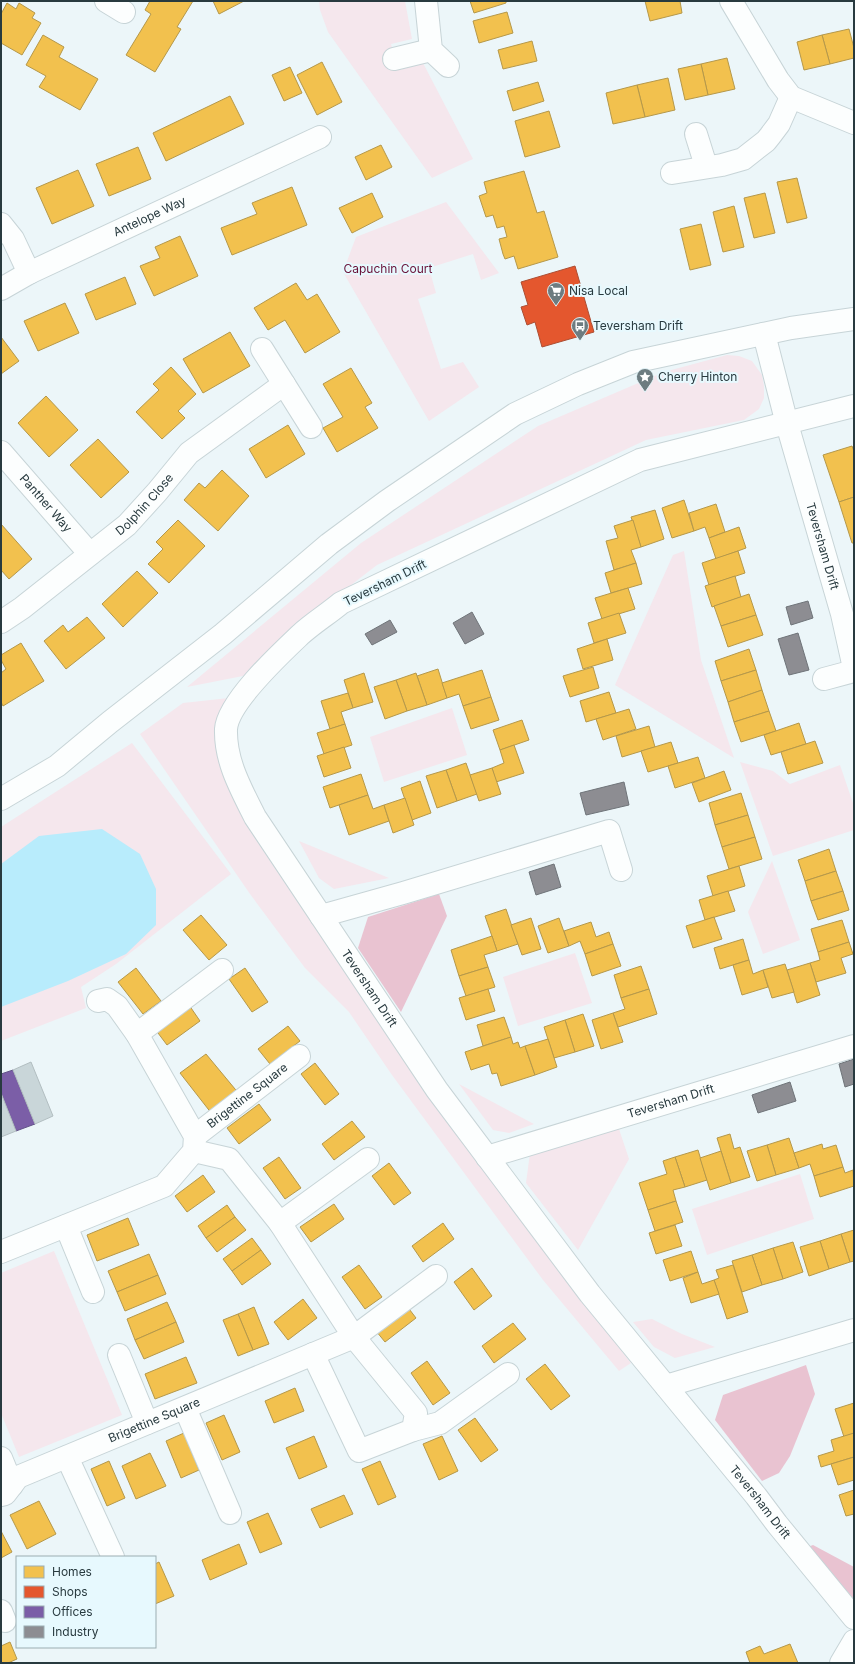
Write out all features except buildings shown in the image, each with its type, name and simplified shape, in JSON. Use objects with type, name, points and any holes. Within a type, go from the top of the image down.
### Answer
[{"type":"street","points":[[106,1],[124,12]]},
{"type":"street","points":[[426,1],[432,50],[448,66]]},
{"type":"street","points":[[731,1],[778,80],[792,97],[854,123]]},
{"type":"street","points":[[394,59],[432,50]]},
{"type":"street","points":[[672,173],[706,166],[722,165],[743,159],[766,141],[779,124],[792,97]]},
{"type":"street","points":[[696,134],[706,166]]},
{"type":"street","name":"Antelope Way","points":[[1,288],[29,273],[320,137]]},
{"type":"street","points":[[1,224],[14,239],[29,273]]},
{"type":"street","points":[[1,799],[58,766],[110,722],[223,634],[335,540],[386,501],[516,414],[578,384],[633,362],[764,334],[854,319]]},
{"type":"street","name":"Teversham Drift","points":[[764,334],[787,424],[842,614],[854,668]]},
{"type":"street","points":[[262,349],[311,427]]},
{"type":"street","name":"Dolphin Close","points":[[1,622],[22,608],[126,525],[157,492],[189,453],[284,384]]},
{"type":"street","name":"Teversham Drift","points":[[854,406],[640,460],[342,603],[301,634],[254,681],[234,706],[226,727],[228,750],[234,775],[255,817],[436,1090],[590,1294],[854,1618]]},
{"type":"street","name":"Panther Way","points":[[1,452],[90,554]]},
{"type":"street","points":[[824,679],[854,671]]},
{"type":"street","points":[[321,916],[403,894],[609,831],[621,870]]},
{"type":"street","points":[[137,1034],[222,970]]},
{"type":"street","name":"Brigettine Square","points":[[98,1001],[107,999],[117,1006],[137,1034],[194,1143]]},
{"type":"street","name":"Teversham Drift","points":[[487,1157],[854,1046]]},
{"type":"street","name":"Brigettine Square","points":[[1,1252],[164,1186],[194,1143],[299,1056]]},
{"type":"street","points":[[194,1143],[229,1159],[280,1223],[354,1337],[416,1413],[412,1430]]},
{"type":"street","points":[[280,1223],[368,1159]]},
{"type":"street","points":[[66,1226],[93,1292]]},
{"type":"street","name":"Brigettine Square","points":[[7,1490],[18,1477],[354,1337],[436,1276]]},
{"type":"street","points":[[666,1386],[854,1330]]},
{"type":"street","points":[[313,1354],[359,1451],[412,1430],[440,1423],[508,1374]]},
{"type":"street","points":[[119,1355],[147,1423]]},
{"type":"street","points":[[185,1408],[230,1513]]},
{"type":"street","points":[[68,1457],[113,1556]]},
{"type":"street","points":[[1,1458],[7,1490]]},
{"type":"street","points":[[841,1663],[854,1641]]},
{"type":"green space","points":[[319,1],[405,1],[412,39],[391,44],[397,67],[423,63],[473,159],[432,178],[328,32],[320,10]]},
{"type":"green space","name":"Capuchin Court","points":[[446,202],[499,273],[481,280],[473,254],[429,268],[436,293],[418,299],[441,369],[463,362],[479,387],[429,421],[343,272],[356,237]]},
{"type":"green space","points":[[727,355],[739,356],[752,361],[762,375],[764,398],[759,409],[744,420],[646,440],[377,565],[311,616],[248,675],[187,687],[361,543],[538,426],[664,372]]},
{"type":"green space","points":[[684,551],[701,660],[734,758],[615,685],[673,555]]},
{"type":"green space","points":[[229,698],[216,730],[223,776],[247,822],[394,1046],[559,1270],[631,1363],[619,1371],[543,1280],[392,1075],[349,1012],[305,968],[250,894],[140,734],[183,703]]},
{"type":"green space","points":[[452,708],[467,755],[384,782],[370,737]]},
{"type":"green space","points":[[132,743],[231,874],[116,964],[81,987],[86,1008],[1,1041],[1,827]]},
{"type":"green space","points":[[740,762],[773,771],[790,784],[840,765],[854,806],[854,830],[773,856]]},
{"type":"green space","points":[[299,841],[389,878],[334,889],[319,878]]},
{"type":"green space","points":[[772,861],[800,940],[763,954],[748,912]]},
{"type":"green space","points":[[575,953],[592,1003],[518,1026],[503,977]]},
{"type":"green space","points":[[459,1084],[534,1124],[509,1133],[493,1130]]},
{"type":"green space","points":[[618,1126],[629,1159],[578,1250],[526,1183],[530,1153]]},
{"type":"green space","points":[[800,1174],[814,1219],[707,1255],[692,1209]]},
{"type":"green space","points":[[54,1251],[122,1415],[19,1457],[1,1413],[1,1273]]},
{"type":"green space","points":[[652,1319],[682,1334],[715,1347],[675,1358],[654,1347],[633,1322]]},
{"type":"shaded area","points":[[439,894],[447,916],[401,1012],[358,948],[368,917]]},
{"type":"shaded area","points":[[806,1365],[815,1394],[790,1456],[779,1473],[762,1481],[715,1420],[723,1395]]},
{"type":"shaded area","points":[[813,1545],[854,1567],[854,1599],[808,1547]]},
{"type":"water","points":[[102,829],[140,854],[156,889],[156,925],[126,954],[68,981],[1,1007],[1,864],[39,836]]},
{"type":"place","name":"Nisa Local","points":[[556,306]]},
{"type":"place","name":"Teversham Drift","points":[[580,341]]},
{"type":"place","name":"Cherry Hinton","points":[[645,392]]}]
